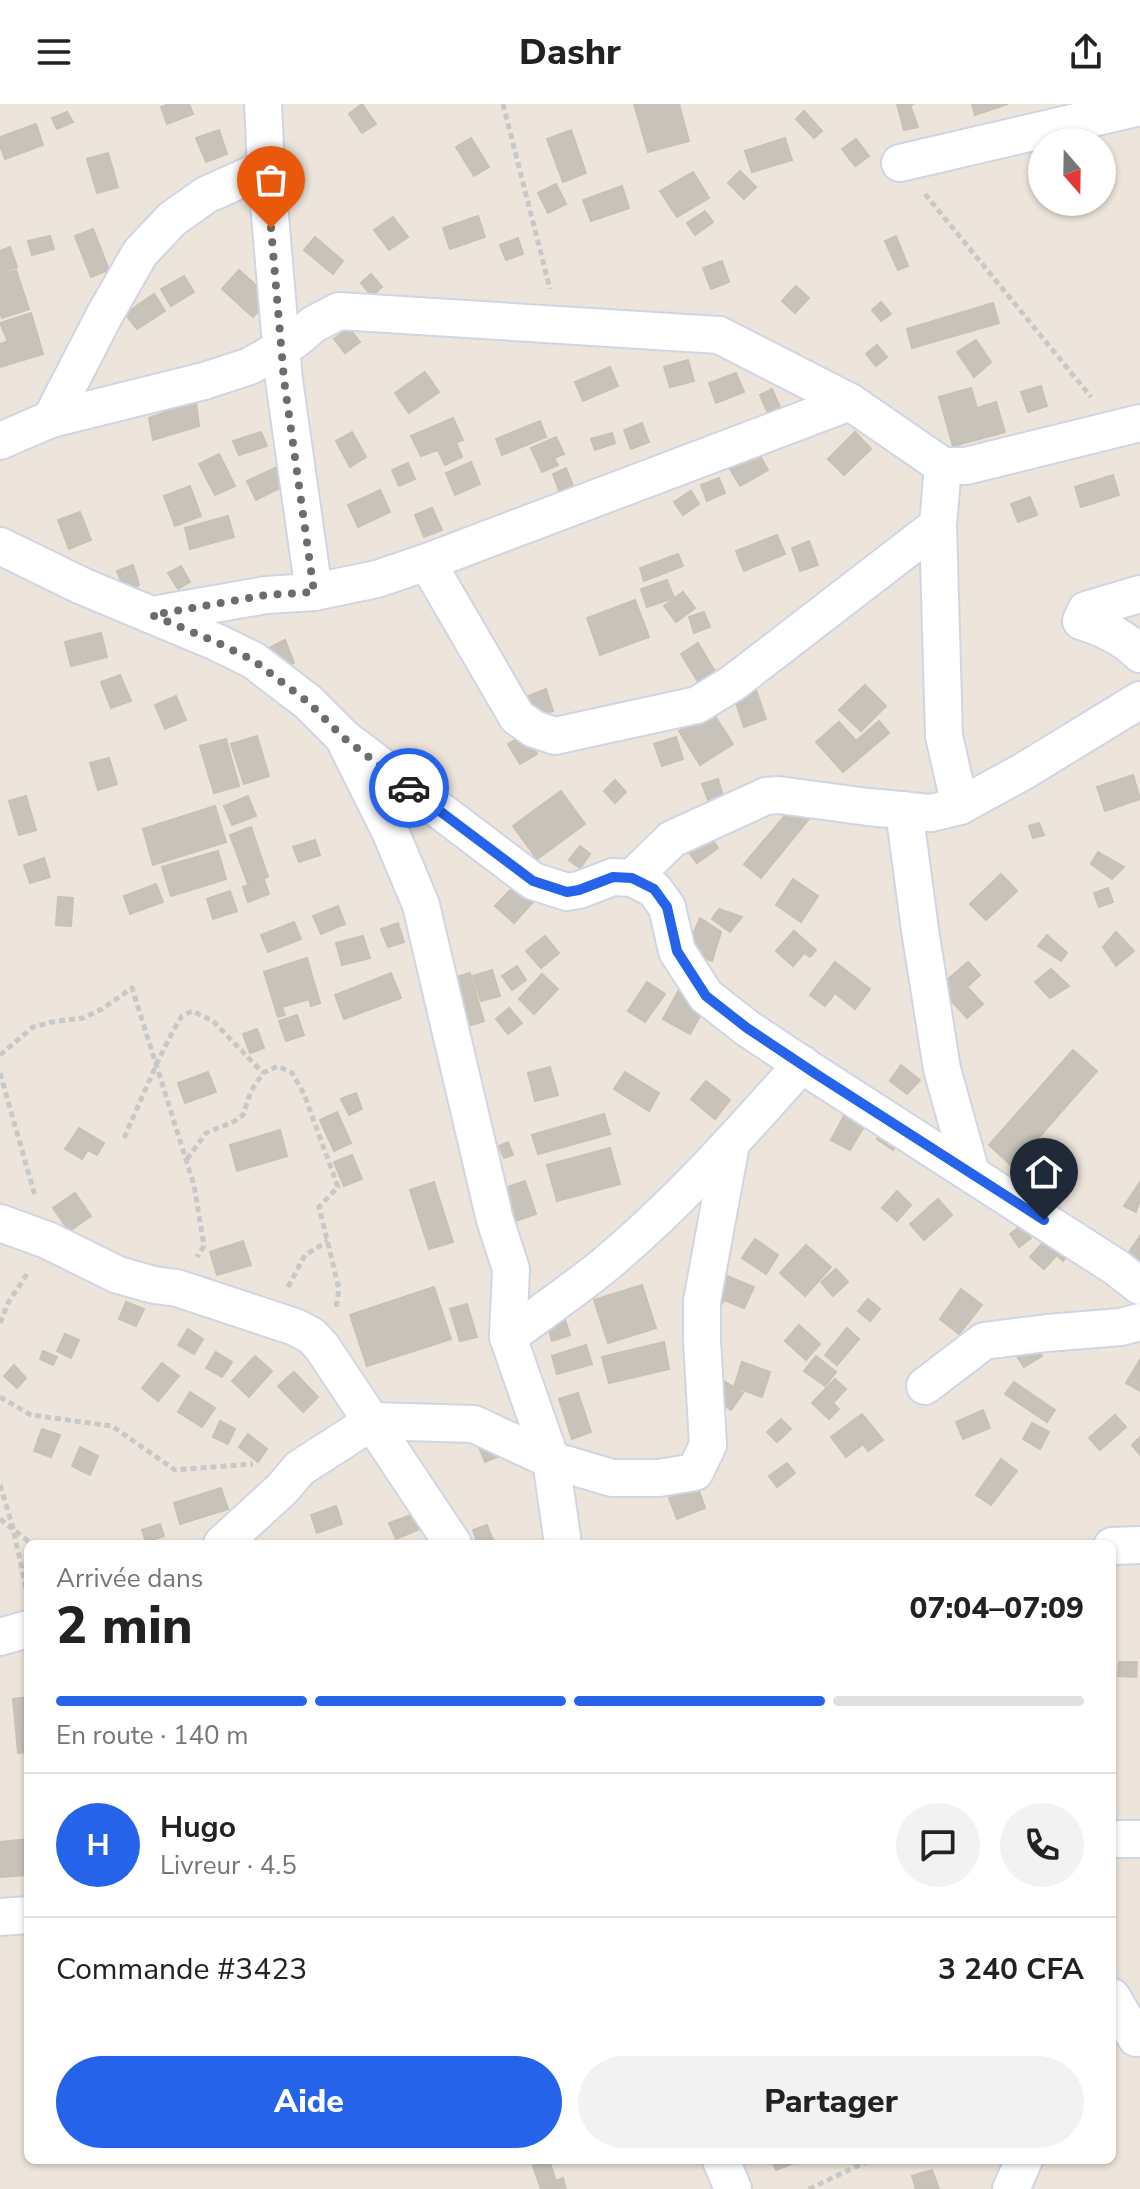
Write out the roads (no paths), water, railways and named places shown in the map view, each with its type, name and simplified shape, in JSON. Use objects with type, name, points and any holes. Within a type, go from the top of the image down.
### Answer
[{"type":"street","points":[[263,104],[281,347],[314,592]]},
{"type":"street","points":[[900,163],[1140,107]]},
{"type":"street","points":[[51,419],[140,253],[172,219],[206,195],[266,168]]},
{"type":"street","points":[[0,441],[51,419],[204,381],[250,366],[339,311],[719,335],[850,402],[943,466],[966,466],[1128,426]]},
{"type":"street","points":[[152,615],[266,595],[314,592],[377,579],[850,402]]},
{"type":"street","points":[[943,466],[938,525],[944,736],[960,806]]},
{"type":"street","points":[[427,562],[517,717],[534,729],[555,736],[697,705],[733,683],[938,525]]},
{"type":"street","points":[[0,546],[82,586],[253,660],[308,702],[344,738],[533,881],[567,892],[613,877],[632,878],[654,889],[667,907],[677,951],[706,996],[747,1028],[1117,1268],[1140,1286]]},
{"type":"street","points":[[1140,594],[1086,610],[1081,621],[1106,629],[1140,654]]},
{"type":"street","points":[[632,878],[672,839],[766,796],[931,813],[960,806],[1140,700]]},
{"type":"street","points":[[344,738],[390,831],[421,905],[495,1220],[511,1269],[508,1337],[551,1460],[562,1540]]},
{"type":"street","points":[[904,810],[942,1069],[971,1173]]},
{"type":"street","points":[[508,1337],[601,1268],[661,1214],[731,1144],[802,1064]]},
{"type":"street","points":[[226,1540],[282,1489],[300,1468],[373,1421],[474,1424],[551,1460],[612,1478],[659,1478],[695,1472],[708,1445],[702,1301],[731,1144]]},
{"type":"street","points":[[0,1223],[47,1240],[118,1275],[177,1288],[295,1327],[315,1340],[373,1421],[450,1540]]},
{"type":"street","points":[[925,1386],[984,1341],[1121,1327],[1140,1322]]},
{"type":"street","points":[[1116,1546],[1140,1545]]},
{"type":"street","points":[[0,1637],[24,1630]]},
{"type":"street","points":[[1116,1839],[1140,1839]]},
{"type":"street","points":[[0,1917],[24,1915]]},
{"type":"street","points":[[1116,2008],[1129,2044]]},
{"type":"street","points":[[723,2164],[733,2189]]},
{"type":"street","points":[[1011,2189],[1022,2164]]}]
